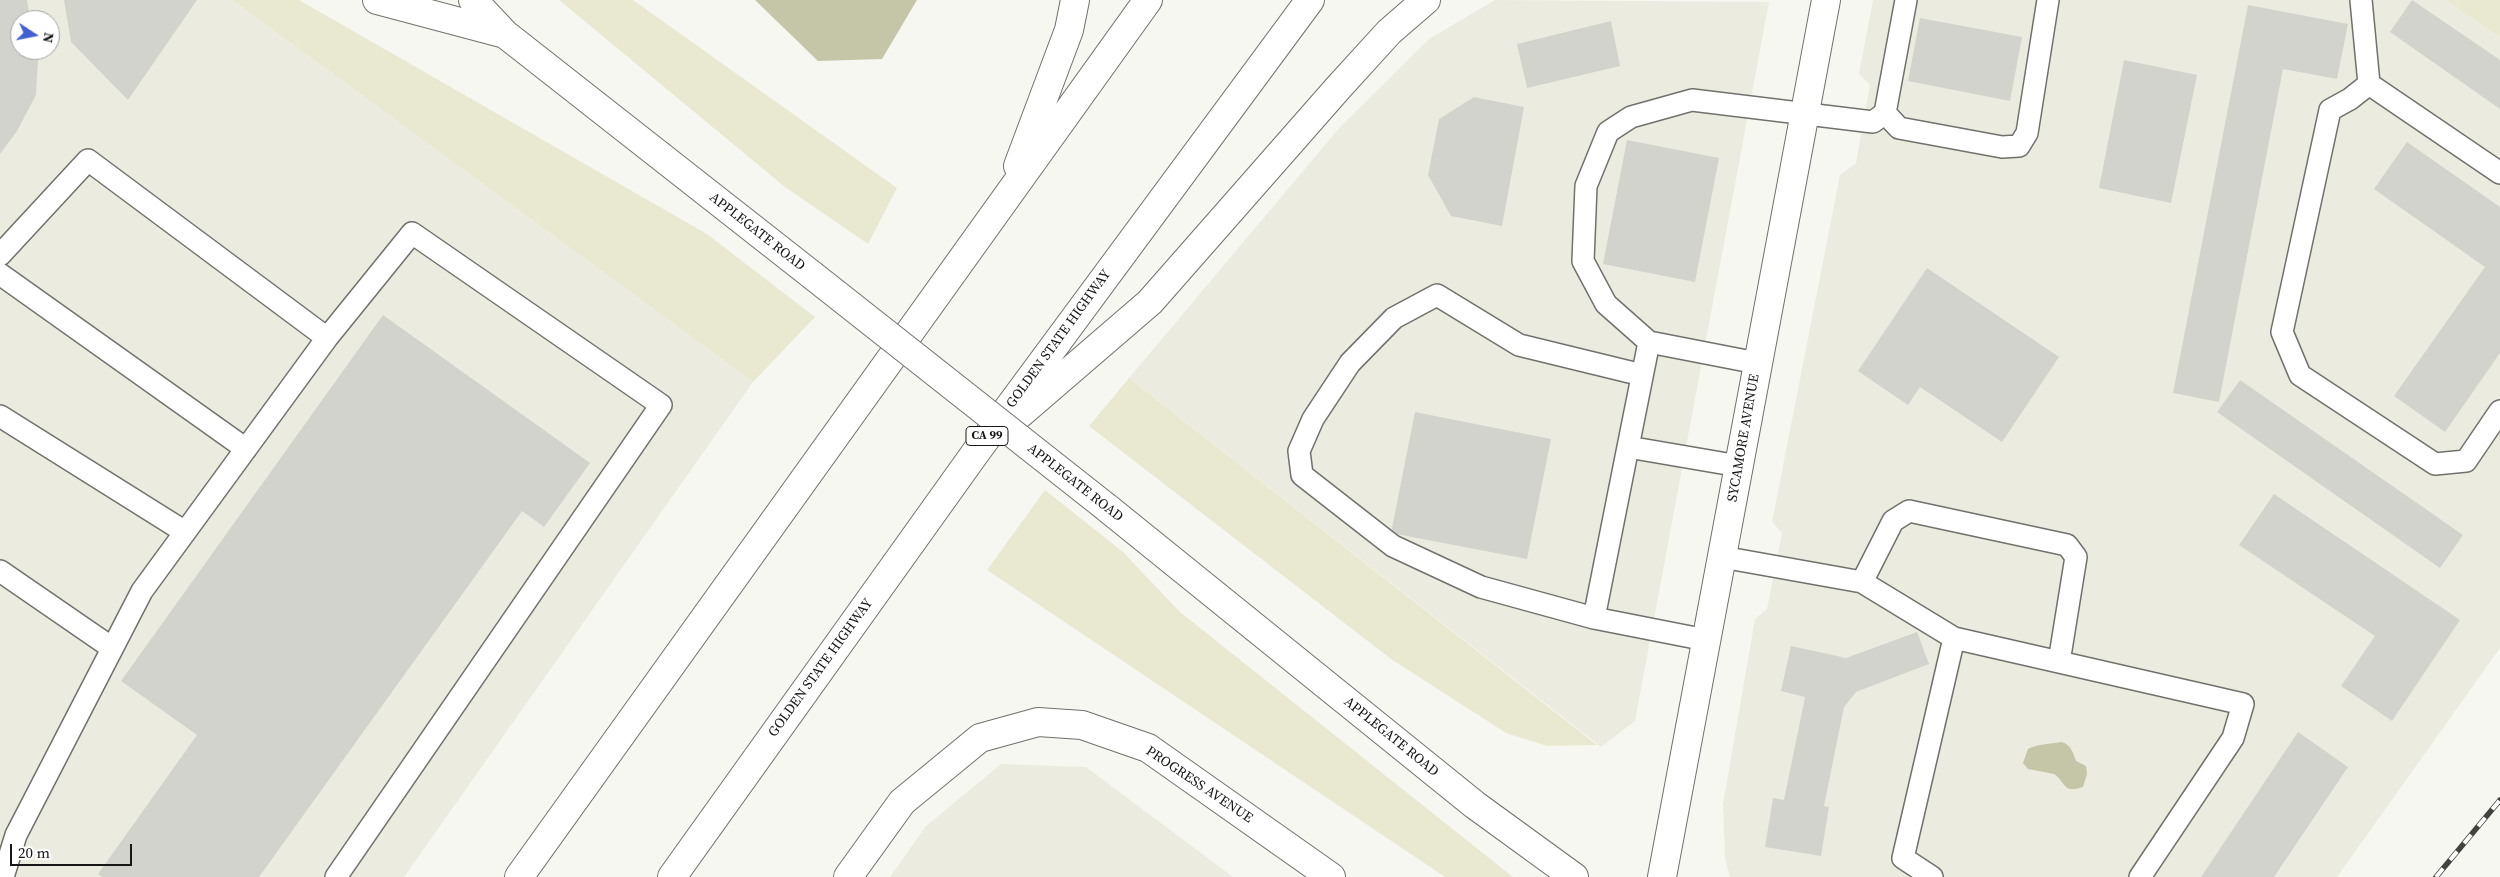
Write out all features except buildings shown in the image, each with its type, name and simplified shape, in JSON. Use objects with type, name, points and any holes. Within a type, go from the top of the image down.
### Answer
[{"type":"main road","name":"APPLEGATE ROAD","points":[[377,0],[505,34]]},
{"type":"main road","name":"APPLEGATE ROAD","points":[[473,0],[505,34],[1106,507],[1474,805],[1574,877]]},
{"type":"main road","points":[[1004,204],[1069,30],[1075,0]]},
{"type":"main road","points":[[519,877],[1004,204],[1148,0]]},
{"type":"main road","name":"GOLDEN STATE HIGHWAY","points":[[672,877],[976,452],[1310,0]]},
{"type":"main road","points":[[976,452],[1150,302],[1344,81],[1389,32],[1426,0]]},
{"type":"main road","name":"SYCAMORE AVENUE","points":[[1662,877],[1826,0]]},
{"type":"main road","name":"PROGRESS AVENUE","points":[[848,877],[902,802],[980,738],[1038,722],[1082,725],[1148,748],[1331,877]]},
{"type":"lane","points":[[1757,363],[1649,342],[1606,304],[1583,261],[1586,186],[1608,132],[1631,117],[1692,100],[1873,122],[1884,113],[1906,0]]},
{"type":"lane","points":[[1884,113],[1899,128],[2002,147],[2019,146],[2027,133],[2048,0]]},
{"type":"lane","points":[[2361,0],[2370,84],[2500,173]]},
{"type":"lane","points":[[2370,84],[2350,99],[2330,110],[2282,332],[2300,375],[2435,464],[2466,461],[2500,411]]},
{"type":"lane","points":[[0,256],[88,160],[327,338]]},
{"type":"lane","points":[[3,877],[16,835],[142,591],[327,338],[412,233],[660,405],[336,877]]},
{"type":"lane","points":[[0,274],[246,449]]},
{"type":"lane","points":[[1642,374],[1519,345],[1437,295],[1394,318],[1350,363],[1313,419],[1299,451],[1302,475],[1393,546],[1481,587],[1594,618],[1706,640]]},
{"type":"lane","points":[[1594,618],[1649,342]]},
{"type":"lane","points":[[0,416],[185,532]]},
{"type":"lane","points":[[1628,447],[1739,466]]},
{"type":"lane","points":[[1862,582],[1893,521],[1909,511],[2067,545],[2076,556],[2060,662]]},
{"type":"lane","points":[[1722,557],[1862,582],[1954,638],[2243,704],[2233,738],[2140,877]]},
{"type":"lane","points":[[0,571],[112,648]]},
{"type":"lane","points":[[1932,877],[1902,858],[1954,638]]},
{"type":"shaded area","points":[[0,0],[232,0],[753,382],[404,877],[0,877]]},
{"type":"shaded area","points":[[232,0],[299,0],[707,234],[815,317],[753,382]]},
{"type":"shaded area","points":[[559,0],[633,0],[897,188],[868,244],[785,187]]},
{"type":"shaded area","points":[[755,0],[917,0],[882,59],[818,61]]},
{"type":"shaded area","points":[[1495,0],[1769,2],[1635,721],[1601,747],[1129,378],[1340,127],[1429,39]]},
{"type":"shaded area","points":[[1873,0],[2446,0],[2500,38],[2500,648],[2337,877],[1730,877],[1725,858],[1723,804],[1755,619],[1767,609],[1782,533],[1772,522],[1840,175],[1856,163],[1870,85],[1859,74]]},
{"type":"shaded area","points":[[2446,0],[2500,0],[2500,38]]},
{"type":"shaded area","points":[[1129,378],[1597,745],[1547,746],[1506,733],[1391,659],[1089,426]]},
{"type":"shaded area","points":[[1045,490],[1123,552],[1180,612],[1513,877],[1445,877],[987,570]]},
{"type":"shaded area","points":[[2061,742],[2073,752],[2076,761],[2086,766],[2087,774],[2083,787],[2076,789],[2068,788],[2054,774],[2028,769],[2023,763],[2028,749]]},
{"type":"shaded area","points":[[1001,764],[1086,767],[1233,877],[890,877],[926,826]]},
{"type":"railway","points":[[2436,877],[2500,800]]}]
